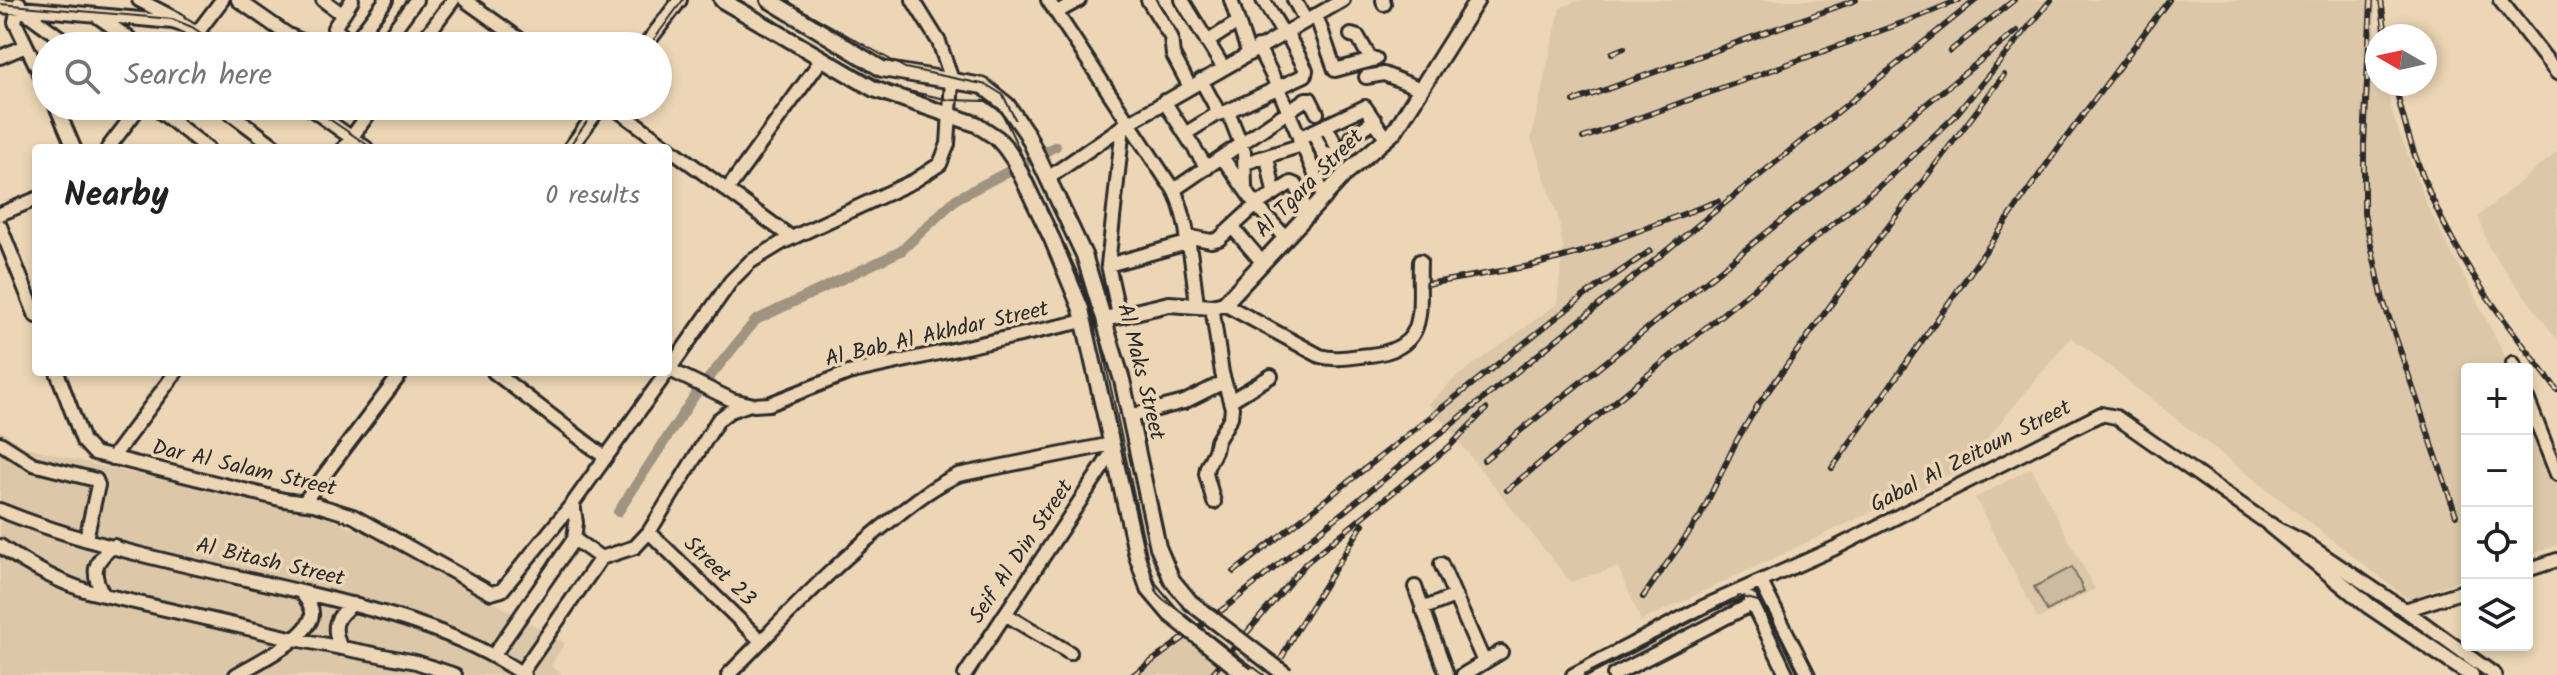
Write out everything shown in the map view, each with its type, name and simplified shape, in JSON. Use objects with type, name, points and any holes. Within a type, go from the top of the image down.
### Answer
[{"type":"main road","name":"Al Maks Street","points":[[722,0],[887,95],[976,124],[1005,147],[1040,213],[1074,290],[1143,573],[1158,602],[1170,614],[1246,675]]},
{"type":"main road","name":"Al Maks Street","points":[[769,0],[882,69],[983,86],[1007,105],[1027,134],[1084,255],[1093,283],[1112,317],[1130,416],[1164,566],[1179,591],[1190,602],[1286,675]]},
{"type":"main road","name":"Al Tgara Street","points":[[1211,305],[1263,263],[1353,167],[1387,139],[1475,0]]},
{"type":"main road","points":[[1112,317],[1169,304],[1211,305]]},
{"type":"main road","points":[[2270,525],[2369,606],[2471,675]]},
{"type":"street","points":[[139,0],[196,32]]},
{"type":"street","points":[[238,0],[286,32]]},
{"type":"street","points":[[323,0],[342,14]]},
{"type":"street","points":[[338,32],[334,28],[352,0]]},
{"type":"street","points":[[363,32],[386,0]]},
{"type":"street","points":[[392,32],[416,0]]},
{"type":"street","points":[[429,32],[453,0]]},
{"type":"street","points":[[465,0],[510,32]]},
{"type":"street","points":[[656,32],[680,0]]},
{"type":"street","points":[[672,365],[740,271],[761,255],[933,171],[946,157],[952,80],[939,42],[913,0]]},
{"type":"street","points":[[1048,0],[1125,125],[1175,189],[1187,239],[1211,305],[1230,401],[1231,417],[1207,467],[1214,502]]},
{"type":"street","points":[[1057,12],[1079,0]]},
{"type":"street","points":[[1148,0],[1171,37],[1173,55],[1224,112],[1242,144],[1245,186]]},
{"type":"street","points":[[1182,0],[1223,67]]},
{"type":"street","points":[[1231,0],[1238,22],[1253,50],[1278,87],[1325,198]]},
{"type":"street","points":[[1185,134],[1306,72],[1263,0]]},
{"type":"street","points":[[1294,0],[1311,18],[1335,70],[1373,59],[1358,37],[1351,35]]},
{"type":"street","points":[[1048,178],[1164,101],[1311,18],[1327,4],[1343,0]]},
{"type":"street","points":[[2500,0],[2557,73]]},
{"type":"street","points":[[198,32],[215,2]]},
{"type":"street","points":[[0,6],[19,4],[173,22],[195,32]]},
{"type":"street","points":[[19,4],[15,22],[32,58]]},
{"type":"street","points":[[19,4],[54,32]]},
{"type":"street","points":[[95,14],[120,32]]},
{"type":"street","points":[[1207,42],[1238,22]]},
{"type":"street","points":[[0,57],[26,46]]},
{"type":"street","points":[[727,190],[822,59]]},
{"type":"street","points":[[1366,77],[1384,74],[1421,89]]},
{"type":"street","points":[[1175,189],[1308,98],[1317,113]]},
{"type":"street","points":[[1164,101],[1207,168]]},
{"type":"street","points":[[1245,163],[1301,142],[1313,132],[1365,107],[1387,139]]},
{"type":"street","points":[[62,120],[72,144]]},
{"type":"street","points":[[111,144],[129,120]]},
{"type":"street","points":[[171,120],[202,144]]},
{"type":"street","points":[[240,120],[272,144]]},
{"type":"street","points":[[323,120],[348,143],[364,120]]},
{"type":"street","points":[[573,144],[591,120]]},
{"type":"street","points":[[631,120],[664,144]]},
{"type":"street","points":[[1351,137],[1375,120]]},
{"type":"street","points":[[1112,317],[1108,265],[1125,125]]},
{"type":"street","points":[[1313,132],[1324,155],[1334,150],[1326,126]]},
{"type":"street","points":[[672,150],[792,238]]},
{"type":"street","points":[[1222,157],[1256,205],[1286,238]]},
{"type":"street","points":[[1267,157],[1274,192]]},
{"type":"street","points":[[1108,265],[1187,239],[1215,241],[1256,205],[1291,183],[1296,185],[1308,215]]},
{"type":"street","points":[[0,214],[32,201]]},
{"type":"street","points":[[0,226],[32,306]]},
{"type":"street","points":[[1233,228],[1263,263]]},
{"type":"street","points":[[1211,305],[1326,358],[1388,353],[1400,348],[1415,333],[1420,261]]},
{"type":"street","name":"Al Bab Al Akhdar Street","points":[[672,373],[710,392],[751,404],[781,400],[848,373],[1084,321]]},
{"type":"street","points":[[59,376],[87,448],[112,458],[169,376]]},
{"type":"street","points":[[304,502],[399,376]]},
{"type":"street","points":[[499,376],[605,457]]},
{"type":"street","points":[[493,656],[574,539],[576,523],[573,503],[664,376]]},
{"type":"street","points":[[1230,401],[1271,376]]},
{"type":"street","points":[[1130,416],[1184,402],[1224,382]]},
{"type":"street","points":[[522,674],[601,558],[635,547],[649,532],[718,420],[737,408],[751,404]]},
{"type":"street","points":[[2533,413],[2557,474]]},
{"type":"street","name":"Gabal Al Zeitoun Street","points":[[1761,582],[2101,414],[2116,417],[2270,525]]},
{"type":"street","points":[[0,443],[33,464],[96,480],[98,485],[86,539]]},
{"type":"street","points":[[728,675],[873,533],[940,483],[958,475],[1112,447]]},
{"type":"street","name":"Seif Al Din Street","points":[[965,675],[1112,447]]},
{"type":"street","name":"Dar Al Salam Street","points":[[112,458],[353,516],[491,593],[502,590],[573,503]]},
{"type":"street","name":"Al Bitash Street","points":[[0,510],[86,539],[353,604],[440,631],[493,656],[522,674]]},
{"type":"street","points":[[2270,525],[2302,541],[2495,675]]},
{"type":"street","name":"Street 23","points":[[649,532],[761,641]]},
{"type":"street","points":[[574,539],[601,558]]},
{"type":"street","points":[[0,546],[24,563],[66,584],[295,639],[416,662],[455,675]]},
{"type":"street","points":[[103,594],[96,582],[96,567],[102,555],[114,546]]},
{"type":"street","points":[[2533,568],[2557,560]]},
{"type":"street","points":[[1441,564],[1484,662]]},
{"type":"street","points":[[1573,675],[1703,607],[1761,582],[1808,675]]},
{"type":"street","points":[[1415,587],[1447,675]]},
{"type":"street","points":[[1745,589],[1787,675]]},
{"type":"street","points":[[236,675],[295,639],[311,617],[310,605],[301,592]]},
{"type":"street","points":[[2405,610],[2461,592]]},
{"type":"street","points":[[1422,609],[1455,596]]},
{"type":"street","points":[[341,648],[335,624],[341,612],[353,604]]},
{"type":"street","points":[[1614,675],[1752,604]]},
{"type":"street","points":[[1005,614],[1070,653]]},
{"type":"street","points":[[1463,675],[1501,652]]},
{"type":"shaded area","points":[[1580,0],[2375,0],[2376,24],[2365,24],[2365,96],[2388,96],[2427,205],[2509,363],[2461,363],[2461,580],[2408,599],[2071,337],[1962,469],[1641,621],[1618,567],[1570,582],[1429,404],[1456,377],[1557,304],[1563,247],[1558,217],[1531,138],[1560,8]]},
{"type":"shaded area","points":[[2557,152],[2557,339],[2490,250],[2478,216]]},
{"type":"shaded area","points":[[2533,424],[2557,485],[2557,545],[2533,554]]},
{"type":"shaded area","points":[[0,430],[23,446],[317,513],[409,553],[565,643],[551,666],[563,675],[0,675]]},
{"type":"shaded area","points":[[2031,468],[2095,589],[2038,619],[1975,498]]},
{"type":"shaded area","points":[[2072,567],[2084,591],[2047,611],[2034,587]]},
{"type":"shaded area","points":[[1187,640],[1232,675],[1138,675],[1182,644]]},
{"type":"waterway","points":[[618,512],[695,395],[756,320],[901,251],[956,199],[1056,146]]},
{"type":"tram line","points":[[659,32],[683,0]]},
{"type":"tram line","points":[[737,0],[890,87],[950,100],[986,101],[1002,113],[1096,319],[1157,593],[1264,675]]},
{"type":"tram line","points":[[785,0],[905,68],[987,85],[1003,95],[1015,119]]},
{"type":"tram line","points":[[0,4],[172,19],[199,32]]},
{"type":"tram line","points":[[331,120],[366,144]]},
{"type":"tram line","points":[[571,144],[588,120]]},
{"type":"tram line","points":[[1584,675],[1739,596],[1758,601],[1768,610],[1801,675]]},
{"type":"railway","points":[[1574,101],[1856,0]]},
{"type":"railway","points":[[1583,138],[1959,0]]},
{"type":"railway","points":[[1133,675],[1226,607],[1976,0]]},
{"type":"railway","points":[[1950,51],[2014,0]]},
{"type":"railway","points":[[1507,490],[1890,177],[1954,117],[2051,0]]},
{"type":"railway","points":[[1832,468],[2059,147],[2169,0]]},
{"type":"railway","points":[[2371,0],[2364,213],[2383,300],[2456,515]]},
{"type":"railway","points":[[2381,0],[2384,24]]},
{"type":"railway","points":[[1484,460],[2017,31]]},
{"type":"railway","points":[[1612,53],[1624,48]]},
{"type":"railway","points":[[1643,597],[1700,517],[1737,440],[1758,405],[1875,244],[2004,75]]},
{"type":"railway","points":[[2398,96],[2422,175],[2452,240],[2486,294],[2557,390]]},
{"type":"railway","points":[[1427,284],[1530,266],[1582,252],[1718,201]]},
{"type":"railway","points":[[1234,572],[1580,299],[1650,251]]},
{"type":"railway","points":[[1211,675],[1306,563],[1450,446],[1486,409]]},
{"type":"railway","points":[[1273,675],[1294,634],[1363,524]]}]
